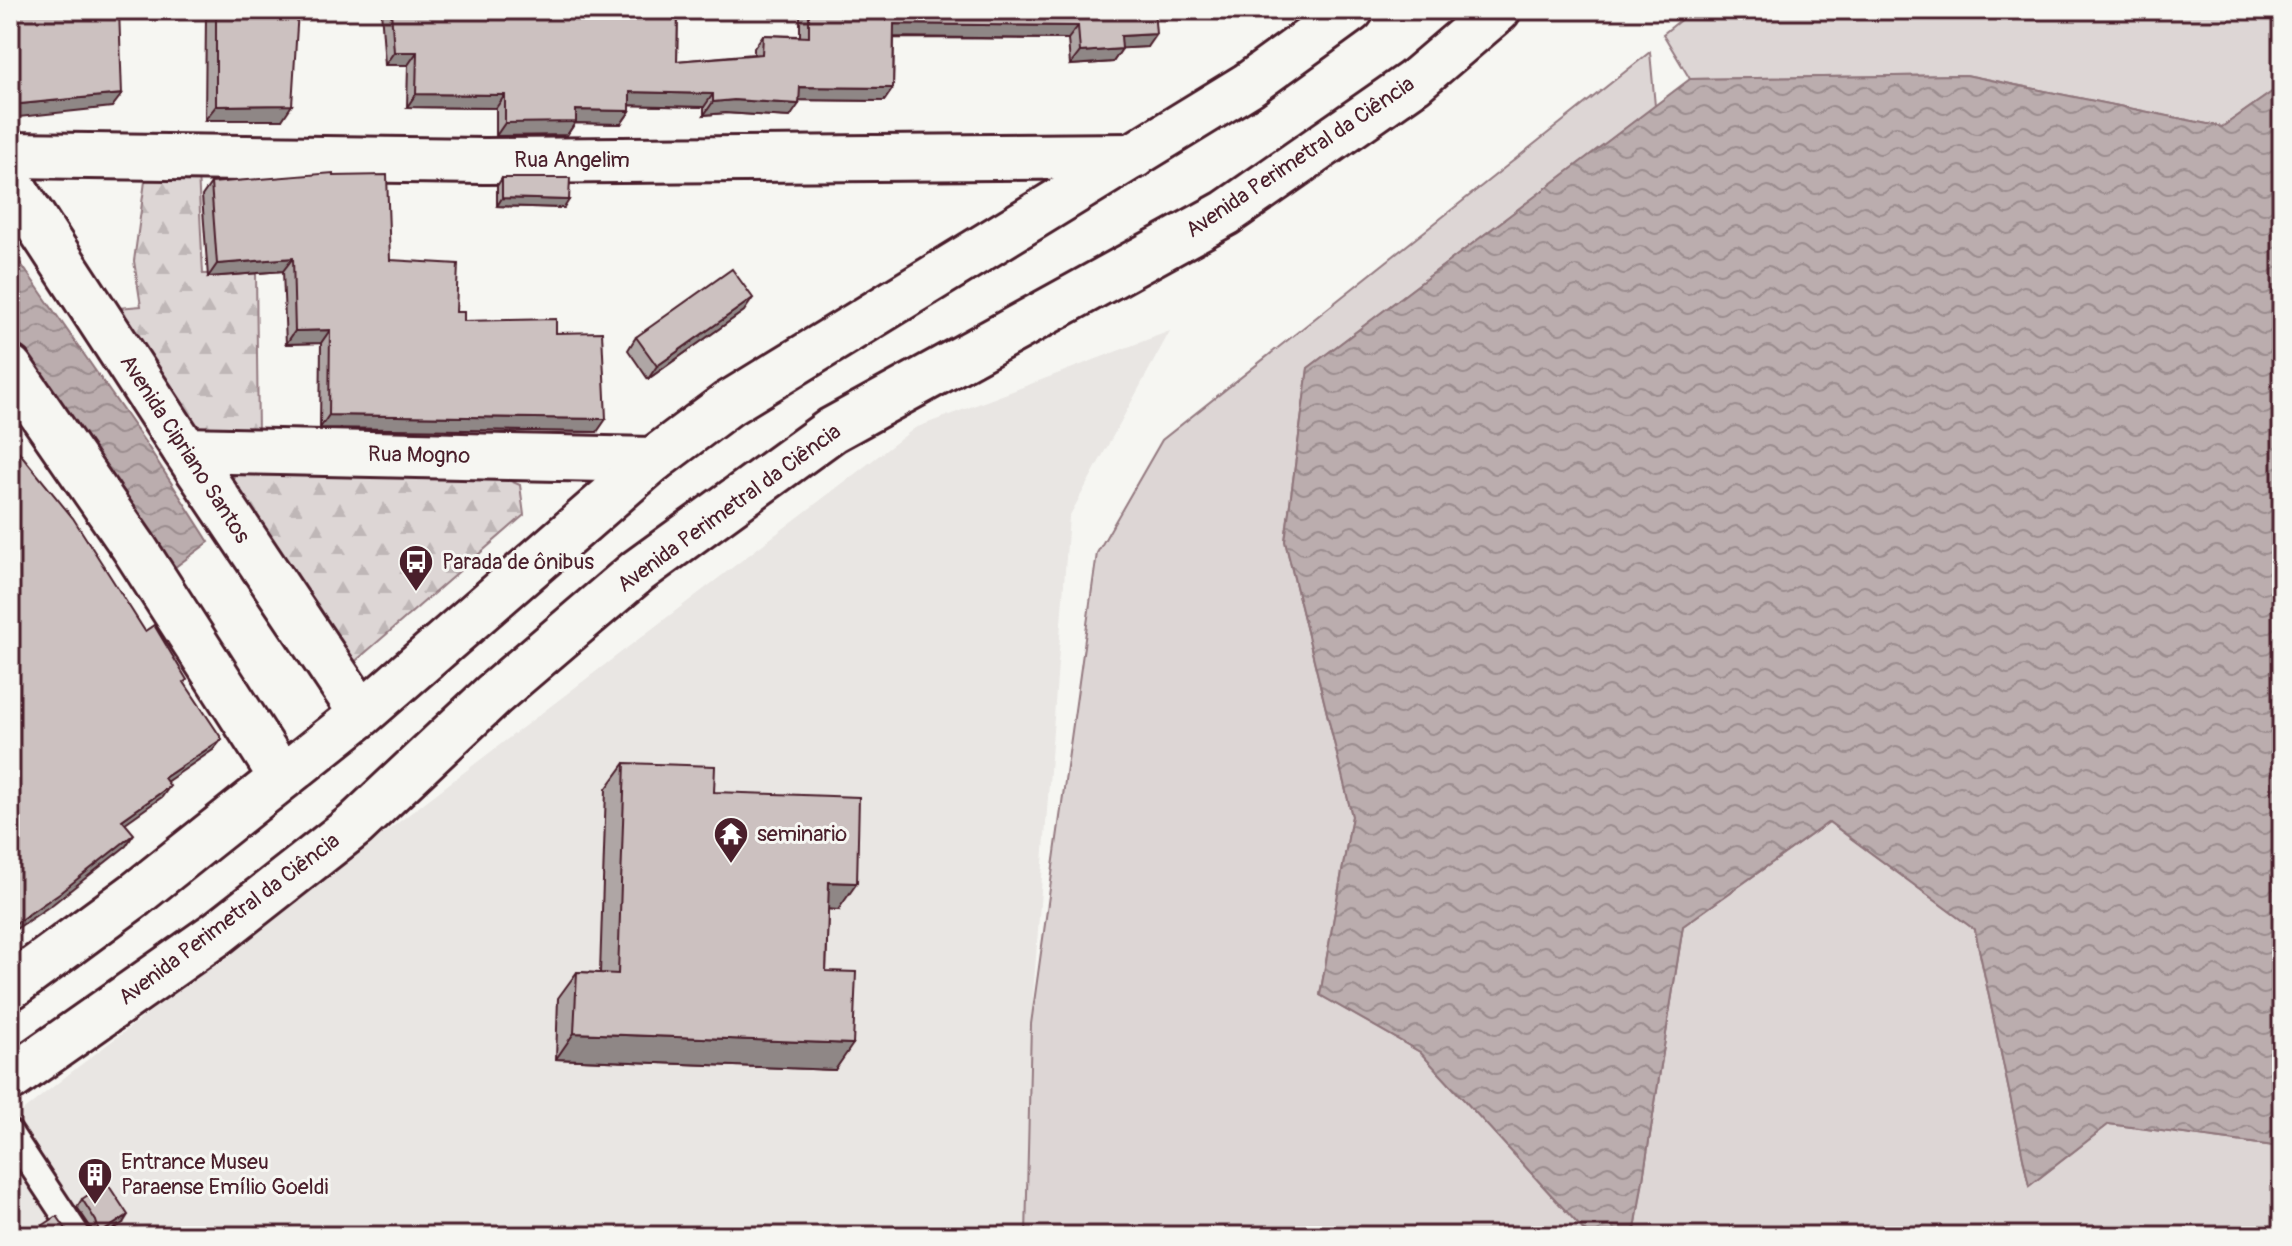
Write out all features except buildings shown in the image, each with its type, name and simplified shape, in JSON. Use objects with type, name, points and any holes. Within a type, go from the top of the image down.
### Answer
[{"type":"main road","points":[[10,987],[135,895],[362,714],[653,460],[728,404],[1248,85],[1351,10]]},
{"type":"main road","name":"Avenida Perimetral da Ciência","points":[[10,1079],[219,932],[343,834],[493,695],[638,571],[832,430],[1226,213],[1414,82],[1498,10]]},
{"type":"main road","name":"Rua Angelim","points":[[10,155],[469,161],[1134,156]]},
{"type":"main road","name":"Avenida Cipriano Santos","points":[[10,182],[362,714]]},
{"type":"main road","points":[[10,368],[133,546],[282,778]]},
{"type":"main road","name":"Rua Mogno","points":[[185,450],[653,460]]},
{"type":"lane","points":[[10,1133],[78,1236]]},
{"type":"shaded area","points":[[1170,331],[1069,517],[1031,1024],[1026,1236],[10,1236],[10,1121],[74,1070],[915,428]]},
{"type":"green space","points":[[1693,10],[2282,10],[2282,85],[2222,127],[1966,75],[1690,79],[1663,34]]},
{"type":"green space","points":[[1650,52],[1655,106],[1308,368],[1285,541],[1352,816],[1320,995],[1420,1052],[1589,1236],[1026,1236],[1031,1024],[1097,553],[1162,440]]},
{"type":"green space","points":[[198,172],[203,274],[256,273],[258,434],[187,439],[105,309],[141,306],[134,261],[146,174]]},
{"type":"green space","points":[[234,461],[472,465],[520,485],[524,515],[343,672],[233,505]]},
{"type":"green space","points":[[1829,822],[1975,930],[2029,1186],[2109,1124],[2282,1147],[2282,1236],[1634,1236],[1683,926]]},
{"type":"water","points":[[1966,75],[2222,127],[2282,85],[2282,1147],[2109,1124],[2029,1186],[1975,930],[1829,822],[1683,926],[1634,1236],[1589,1236],[1420,1052],[1320,995],[1352,816],[1285,541],[1308,368],[1690,79]]},
{"type":"water","points":[[10,248],[147,445],[209,542],[167,573],[10,342]]},
{"type":"place","name":"Parada de ônibus","points":[[416,593]]},
{"type":"place","name":"seminario","points":[[731,865]]},
{"type":"place","name":"Entrance Museu Paraense Emílio Goeldi","points":[[95,1206]]}]
